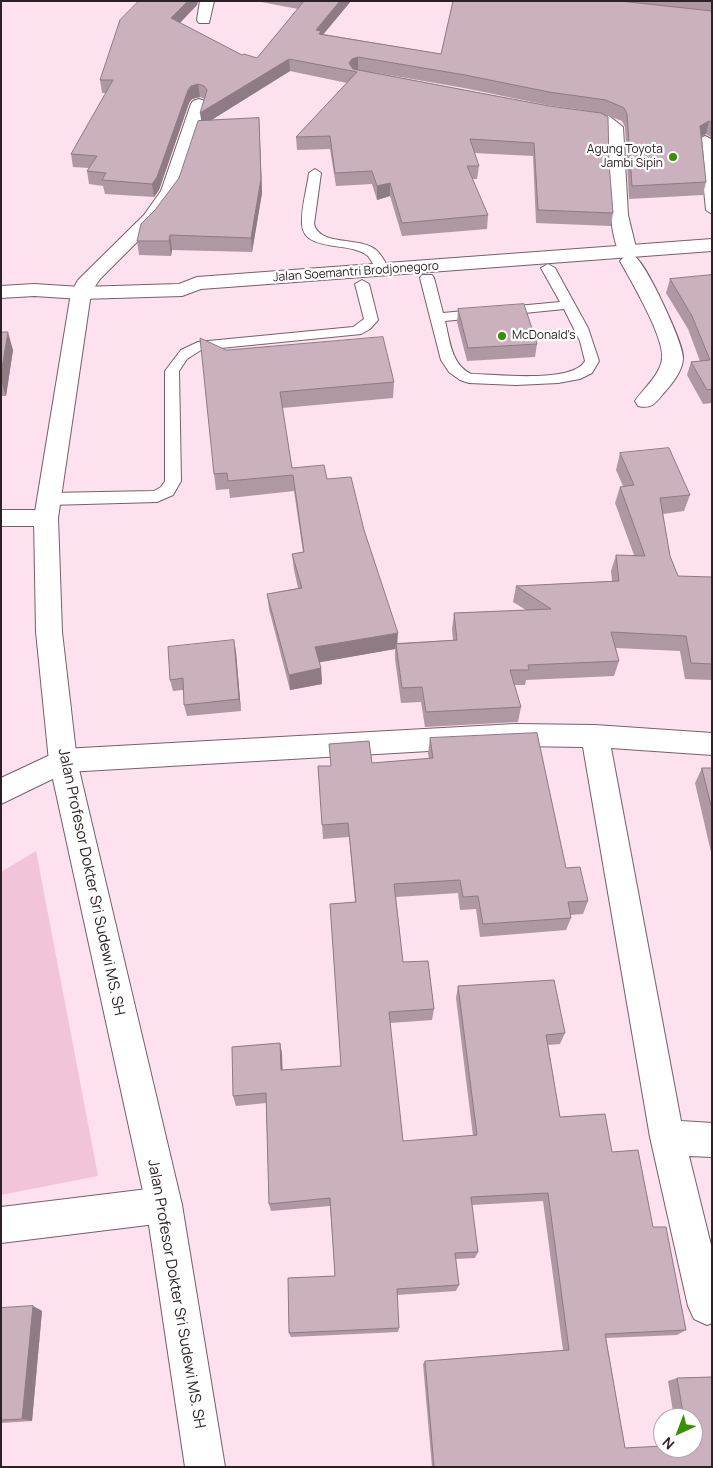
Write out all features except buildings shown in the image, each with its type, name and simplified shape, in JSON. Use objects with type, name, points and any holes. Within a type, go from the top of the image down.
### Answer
[{"type":"main road","points":[[204,20],[207,1]]},
{"type":"main road","points":[[1,308],[34,306],[81,294],[85,284],[150,218],[170,191],[199,104]]},
{"type":"main road","points":[[557,113],[603,120],[615,127],[619,215],[629,256],[671,344],[674,357],[670,367],[646,401]]},
{"type":"main road","name":"Jalan Soemantri Brodjonegoro","points":[[1,292],[34,290],[81,294],[189,294],[362,284],[548,268],[712,245]]},
{"type":"main road","name":"Jalan Soemantri Brodjonegoro","points":[[189,294],[197,283],[629,256],[712,254]]},
{"type":"main road","name":"Jalan Profesor Dokter Sri Sudewi MS. SH","points":[[81,294],[48,508],[49,632],[63,761],[164,1205],[205,1467]]},
{"type":"main road","points":[[1,518],[48,508]]},
{"type":"main road","points":[[1,792],[63,761],[515,735],[596,736],[712,744]]},
{"type":"main road","points":[[596,736],[667,1137],[707,1306]]},
{"type":"main road","points":[[667,1137],[712,1140]]},
{"type":"main road","points":[[1,1225],[164,1205]]},
{"type":"lane","points":[[706,139],[712,210]]},
{"type":"lane","points":[[315,173],[308,224],[310,232],[321,240],[360,247],[372,253],[383,270]]},
{"type":"lane","points":[[427,278],[448,360],[459,374],[469,378],[546,380],[568,378],[585,371],[592,363],[590,347],[548,268]]},
{"type":"lane","points":[[48,508],[157,496],[167,491],[173,481],[172,371],[176,361],[198,346],[356,331],[371,320],[362,284]]},
{"type":"lane","points":[[437,318],[568,305]]},
{"type":"shaded area","points":[[36,851],[98,1176],[1,1195],[1,872]]},
{"type":"place","name":"Agung Toyota Jambi Sipin","points":[[673,157]]},
{"type":"place","name":"McDonald's","points":[[502,336]]}]
